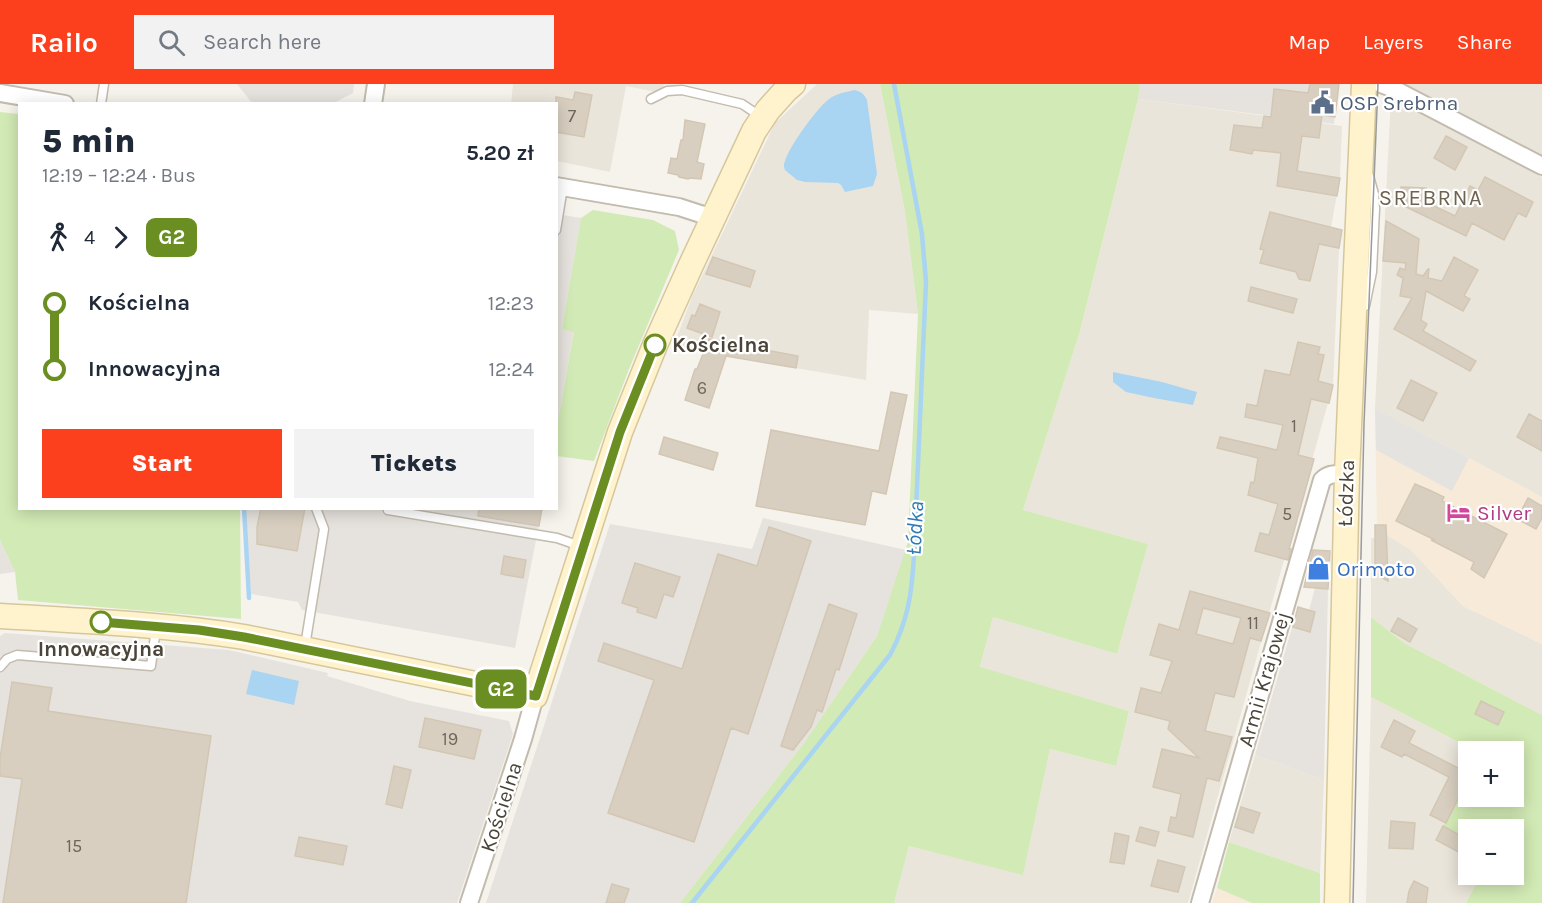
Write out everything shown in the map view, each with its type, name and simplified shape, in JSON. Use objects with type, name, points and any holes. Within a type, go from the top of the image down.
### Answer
[{"type":"street","points":[[373,102],[376,84]]},
{"type":"street","name":"Kościelna","points":[[469,903],[628,413],[673,303],[754,131],[786,90],[794,84]]},
{"type":"street","name":"Łódzka","points":[[1337,903],[1347,473],[1364,84]]},
{"type":"street","points":[[1381,84],[1542,166]]},
{"type":"street","points":[[0,93],[53,102]]},
{"type":"street","points":[[560,187],[679,207],[713,218]]},
{"type":"street","name":"Armii Krajowej","points":[[1200,903],[1322,480],[1334,474],[1347,473]]},
{"type":"street","points":[[0,616],[156,626],[210,632],[536,696]]},
{"type":"lane","points":[[101,102],[104,84]]},
{"type":"lane","points":[[651,99],[667,91],[682,90],[742,104],[763,118]]},
{"type":"lane","points":[[558,208],[560,187]]},
{"type":"lane","points":[[305,649],[324,529],[317,510]]},
{"type":"lane","points":[[388,510],[557,538],[583,547]]},
{"type":"lane","points":[[0,667],[7,659],[17,656],[151,666],[156,626]]},
{"type":"shaded area","points":[[237,84],[354,84],[353,93],[336,102],[251,102]]},
{"type":"shaded area","points":[[513,84],[664,84],[656,92],[626,86],[610,172],[558,161],[558,102],[511,102]]},
{"type":"shaded area","points":[[817,84],[880,84],[905,212],[918,314],[869,310],[866,380],[673,347],[692,297],[775,123]]},
{"type":"shaded area","points":[[1140,84],[1339,84],[1334,124],[1138,99]]},
{"type":"shaded area","points":[[1406,84],[1542,84],[1542,155]]},
{"type":"shaded area","points":[[1391,98],[1542,177],[1542,497],[1375,408]]},
{"type":"shaded area","points":[[1138,99],[1342,126],[1340,178],[1331,227],[1342,230],[1339,248],[1333,385],[1188,903],[894,903],[909,846],[1023,874],[1050,749],[1116,766],[1129,711],[980,668],[993,617],[1117,654],[1148,544],[1023,510],[1080,331]]},
{"type":"shaded area","points":[[558,214],[581,218],[562,329],[574,331],[558,420]]},
{"type":"shaded area","name":"Silver","points":[[1375,408],[1542,497],[1542,644],[1463,606],[1411,550],[1377,529]]},
{"type":"shaded area","points":[[1375,408],[1469,458],[1452,491],[1376,450]]},
{"type":"shaded area","points":[[245,510],[542,510],[515,648],[302,610],[298,602],[251,594]]},
{"type":"shaded area","points":[[763,518],[906,550],[877,636],[804,743],[680,903],[486,903],[610,524],[752,549]]},
{"type":"shaded area","points":[[1377,529],[1411,550],[1463,606],[1542,644],[1542,715],[1404,643],[1371,617],[1371,538],[1377,538]]},
{"type":"shaded area","points":[[0,540],[15,572],[0,574]]},
{"type":"shaded area","points":[[1315,588],[1328,589],[1324,780],[1255,755],[1298,607],[1309,610]]},
{"type":"shaded area","points":[[5,633],[229,650],[328,673],[327,676],[410,701],[509,721],[513,734],[457,903],[0,903],[0,636]]},
{"type":"shaded area","points":[[1371,697],[1458,742],[1458,807],[1468,807],[1468,819],[1458,819],[1458,885],[1476,885],[1466,903],[1366,903]]},
{"type":"shaded area","points":[[1255,755],[1324,780],[1320,873],[1229,842]]},
{"type":"shaded area","points":[[1217,888],[1252,903],[1212,903]]},
{"type":"green space","points":[[880,84],[1140,84],[1080,331],[1023,510],[1148,544],[1117,654],[993,617],[980,667],[1129,711],[1116,766],[1050,749],[1023,875],[909,846],[894,903],[680,903],[804,743],[877,636],[908,542],[918,314],[905,212]]},
{"type":"green space","points":[[0,112],[18,114],[18,510],[240,510],[241,619],[18,600],[15,572],[0,540]]},
{"type":"green space","points":[[593,210],[653,220],[675,231],[679,250],[629,369],[594,461],[558,456],[558,420],[574,332],[562,329],[581,218]]},
{"type":"green space","points":[[1371,617],[1404,643],[1542,715],[1542,903],[1466,903],[1476,885],[1524,885],[1524,819],[1458,819],[1458,834],[1443,826],[1458,798],[1458,807],[1524,807],[1524,741],[1458,742],[1371,697]]},
{"type":"green space","points":[[1229,842],[1320,873],[1320,903],[1252,903],[1217,888]]},
{"type":"water","points":[[854,90],[862,93],[867,100],[877,174],[873,186],[845,192],[838,183],[797,180],[785,170],[784,165],[798,136],[826,101],[837,94]]},
{"type":"water","points":[[1113,372],[1197,392],[1193,405],[1126,392],[1113,382]]},
{"type":"water","points":[[252,670],[299,681],[294,705],[246,694]]},
{"type":"building","points":[[1310,84],[1339,84],[1335,117],[1322,115],[1319,138],[1302,136],[1297,171],[1340,178],[1337,196],[1277,186],[1281,153],[1253,150],[1252,154],[1230,150],[1234,125],[1262,128],[1264,116],[1271,117],[1274,89],[1308,93]]},
{"type":"building","points":[[575,92],[592,95],[584,137],[558,132],[556,97],[573,100]]},
{"type":"building","points":[[685,120],[705,124],[697,162],[704,164],[701,179],[688,179],[668,173],[671,158],[677,159],[681,140],[683,140]]},
{"type":"building","points":[[1446,136],[1467,147],[1455,170],[1434,158]]},
{"type":"building","points":[[1485,177],[1533,202],[1526,217],[1518,213],[1504,240],[1472,223],[1466,236],[1400,204],[1401,187],[1426,188],[1426,194],[1432,195],[1432,205],[1455,216],[1470,186],[1478,190]]},
{"type":"building","points":[[1270,212],[1342,230],[1339,248],[1319,244],[1310,281],[1299,279],[1296,272],[1260,263],[1264,250],[1260,249]]},
{"type":"building","points":[[1386,221],[1419,239],[1416,274],[1423,276],[1429,269],[1428,278],[1442,281],[1454,257],[1478,270],[1464,296],[1470,299],[1463,311],[1426,291],[1421,320],[1427,324],[1423,331],[1476,361],[1470,371],[1394,329],[1412,298],[1400,296],[1403,278],[1397,275],[1400,268],[1405,270],[1406,263],[1383,261]]},
{"type":"building","points":[[713,257],[755,271],[750,287],[706,274]]},
{"type":"building","points":[[1251,287],[1297,299],[1293,313],[1248,301]]},
{"type":"building","points":[[700,304],[720,312],[712,337],[687,328]]},
{"type":"building","points":[[709,339],[755,345],[761,349],[798,356],[796,368],[726,356],[709,408],[685,400],[695,369],[697,369]]},
{"type":"building","points":[[1298,342],[1320,347],[1318,354],[1324,355],[1318,381],[1333,385],[1329,403],[1311,399],[1298,455],[1314,459],[1288,560],[1255,551],[1260,533],[1269,535],[1278,504],[1248,495],[1251,482],[1254,483],[1258,458],[1217,448],[1220,437],[1277,450],[1283,425],[1245,417],[1247,404],[1257,406],[1265,370],[1290,375]]},
{"type":"building","points":[[1411,380],[1437,393],[1423,421],[1397,408]]},
{"type":"building","points":[[891,392],[907,395],[886,494],[872,491],[865,525],[756,506],[771,430],[879,451]]},
{"type":"building","points":[[1529,414],[1542,421],[1542,451],[1517,437]]},
{"type":"building","points":[[664,437],[718,453],[713,470],[659,454]]},
{"type":"building","points":[[1415,484],[1444,497],[1442,501],[1507,534],[1484,578],[1471,569],[1474,562],[1396,521]]},
{"type":"building","points":[[1528,498],[1542,506],[1542,518],[1536,529],[1517,519]]},
{"type":"building","points":[[261,510],[305,510],[297,551],[257,544]]},
{"type":"building","points":[[479,510],[542,510],[539,526],[478,516]]},
{"type":"building","points":[[1375,525],[1386,525],[1388,581],[1375,574]]},
{"type":"building","points":[[769,527],[811,541],[748,734],[731,728],[694,842],[608,813],[654,680],[598,661],[604,643],[682,669],[718,554],[757,566]]},
{"type":"building","name":"Orimoto","points":[[1313,550],[1330,551],[1328,589],[1304,587]]},
{"type":"building","points":[[504,556],[526,560],[523,578],[501,574]]},
{"type":"building","points":[[635,563],[680,577],[673,597],[664,594],[656,618],[637,612],[638,608],[622,603]]},
{"type":"building","points":[[1190,591],[1270,613],[1261,641],[1250,638],[1234,697],[1215,693],[1205,731],[1232,737],[1219,781],[1207,778],[1193,837],[1168,831],[1171,817],[1176,818],[1181,794],[1153,787],[1162,749],[1199,758],[1168,729],[1170,721],[1135,712],[1141,688],[1161,693],[1172,661],[1150,655],[1159,624],[1179,630]],"holes":[[[1203,608],[1241,618],[1233,644],[1196,634]]]},
{"type":"building","points":[[829,604],[857,614],[839,670],[836,669],[822,712],[817,710],[811,727],[793,750],[781,746]]},
{"type":"building","points":[[1298,607],[1315,612],[1310,632],[1293,627]]},
{"type":"building","points":[[1398,618],[1417,629],[1410,642],[1391,631]]},
{"type":"building","points":[[12,682],[52,688],[48,711],[211,736],[186,903],[3,903],[22,779],[0,776],[0,758]]},
{"type":"building","points":[[1481,701],[1504,712],[1498,725],[1475,714]]},
{"type":"building","points":[[425,718],[481,730],[474,759],[419,747]]},
{"type":"building","points":[[1394,720],[1415,731],[1409,743],[1458,768],[1458,799],[1446,823],[1430,815],[1449,777],[1404,754],[1402,757],[1381,747]]},
{"type":"building","points":[[394,766],[411,770],[402,808],[386,804]]},
{"type":"building","points":[[1241,807],[1260,813],[1253,833],[1235,827]]},
{"type":"building","points":[[1391,821],[1415,823],[1413,849],[1389,848]]},
{"type":"building","points":[[1443,826],[1458,834],[1458,852],[1436,840]]},
{"type":"building","points":[[1140,827],[1159,832],[1155,846],[1136,841]]},
{"type":"building","points":[[1115,833],[1129,836],[1124,864],[1110,862]]},
{"type":"building","points":[[299,837],[347,846],[343,865],[295,856]]},
{"type":"building","points":[[1158,860],[1185,867],[1178,892],[1151,886]]},
{"type":"building","points":[[1414,881],[1428,888],[1426,903],[1407,903]]},
{"type":"building","points":[[612,884],[629,889],[624,903],[606,903]]},
{"type":"waterway","name":"Łódka","points":[[692,903],[890,655],[908,606],[914,555],[926,282],[922,234],[894,84]]},
{"type":"waterway","points":[[244,510],[249,598]]},
{"type":"tram line","points":[[1353,903],[1364,424],[1378,84]]},
{"type":"bus line","name":"G2","points":[[101,622],[199,630],[244,637],[536,696],[620,432],[655,345]]},
{"type":"place","name":"OSP Srebrna","points":[[1322,103]]},
{"type":"place","name":"Kościelna","points":[[655,345]]},
{"type":"place","name":"Silver","points":[[1459,513]]},
{"type":"place","name":"Orimoto","points":[[1319,569]]},
{"type":"place","name":"Innowacyjna","points":[[101,622]]},
{"type":"district","name":"SREBRNA","points":[[1431,198]]}]
